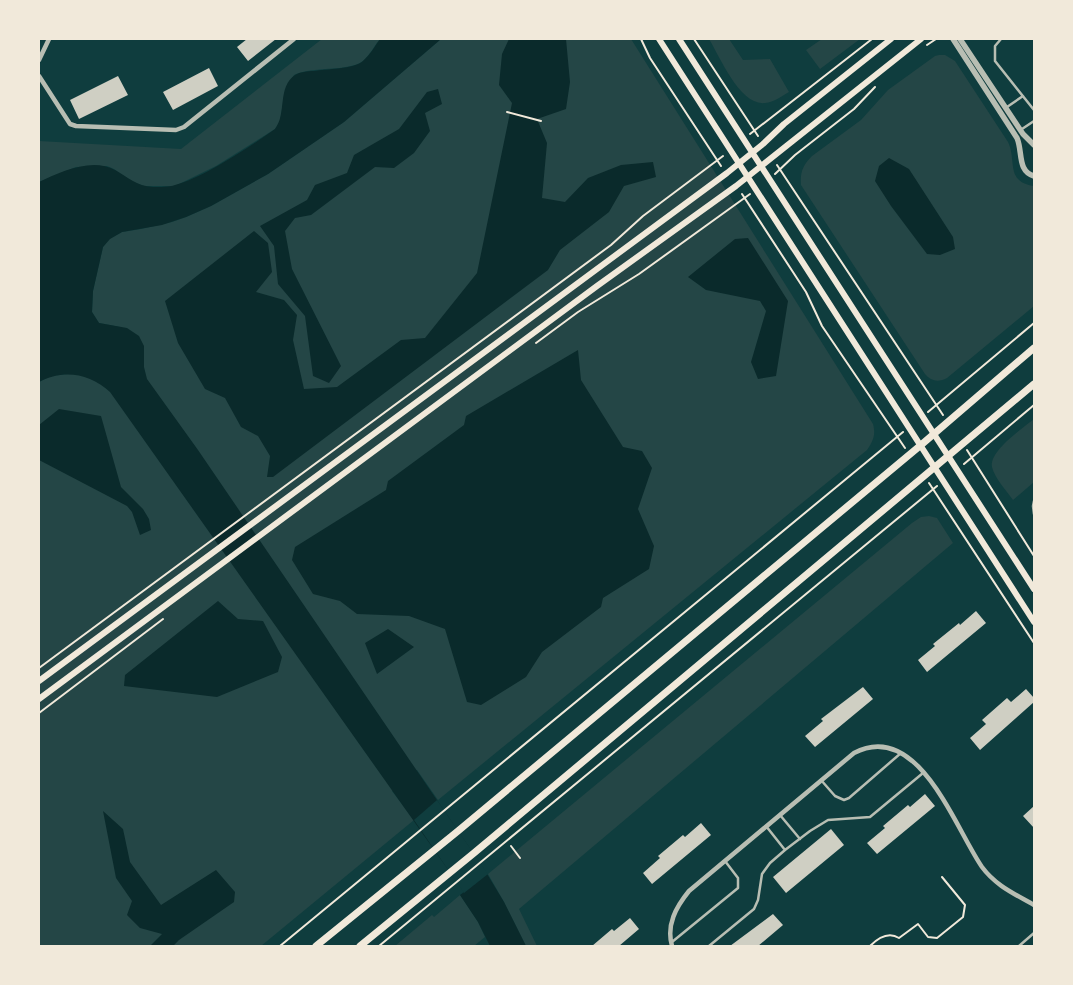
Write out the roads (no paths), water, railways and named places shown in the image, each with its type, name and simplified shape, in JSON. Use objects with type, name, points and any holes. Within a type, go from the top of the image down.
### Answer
[{"type":"main road","points":[[659,39],[1034,622]]},
{"type":"main road","points":[[680,39],[1033,586]]},
{"type":"main road","points":[[39,680],[740,163],[784,124],[891,39]]},
{"type":"main road","points":[[39,699],[597,286],[736,186],[921,39]]},
{"type":"main road","points":[[316,946],[458,831],[921,446],[1034,348]]},
{"type":"main road","points":[[360,946],[474,853],[1034,384]]},
{"type":"street","points":[[39,60],[49,39]]},
{"type":"street","points":[[39,76],[70,124],[76,126],[176,130],[184,127],[294,39]]},
{"type":"street","points":[[953,39],[1017,138],[1020,146],[1021,164],[1024,170],[1034,176]]},
{"type":"street","points":[[960,39],[1020,130],[1034,145]]},
{"type":"street","points":[[671,944],[672,921],[681,900],[689,891],[854,753],[863,748],[881,746],[901,753],[924,772],[939,792],[983,867],[999,885],[1034,905]]},
{"type":"lane","points":[[1001,39],[995,46],[995,61],[1034,110]]},
{"type":"lane","points":[[1006,108],[1023,96]]},
{"type":"lane","points":[[1020,130],[1034,120]]},
{"type":"lane","points":[[1034,501],[1032,506],[1034,514]]},
{"type":"lane","points":[[821,780],[834,796],[844,800],[849,798],[901,753]]},
{"type":"lane","points":[[709,946],[754,909],[758,900],[762,874],[770,863],[786,850],[810,831],[828,820],[870,817],[924,772]]},
{"type":"lane","points":[[780,814],[800,839]]},
{"type":"lane","points":[[766,826],[786,850]]},
{"type":"lane","points":[[671,944],[738,888],[738,878],[725,861]]},
{"type":"lane","points":[[1019,946],[1034,933]]}]
